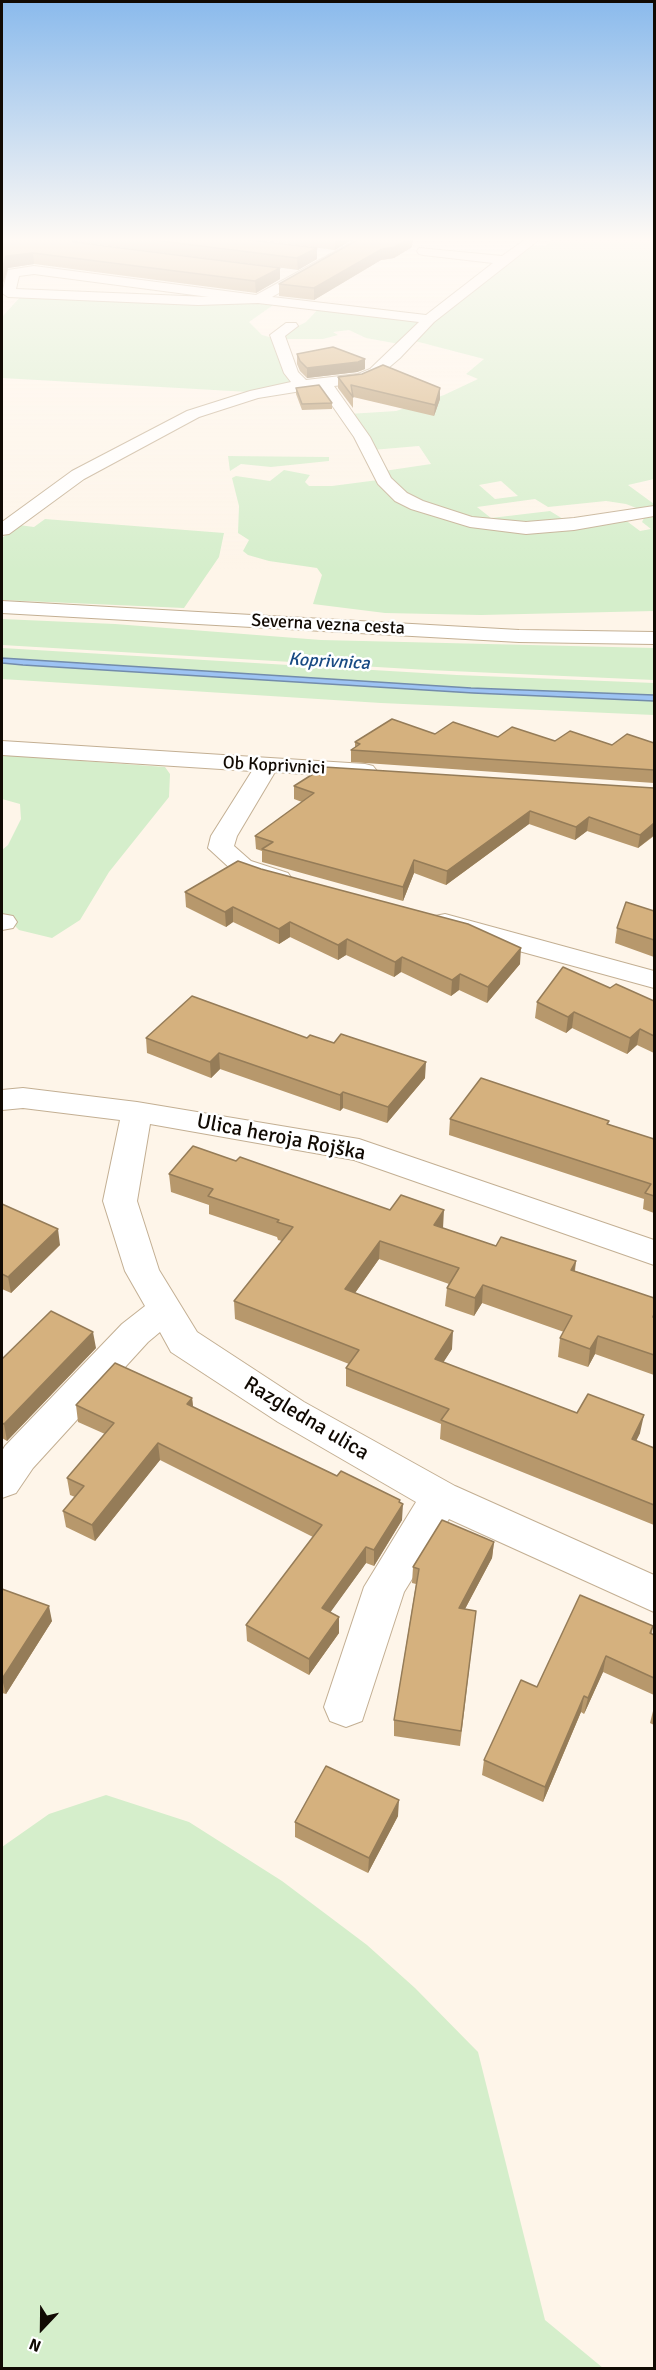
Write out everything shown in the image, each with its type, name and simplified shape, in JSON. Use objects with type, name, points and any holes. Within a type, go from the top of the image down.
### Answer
[{"type":"street","points":[[282,350],[291,373],[302,386]]},
{"type":"street","points":[[2,530],[78,475],[193,414],[255,394],[362,378],[375,372],[400,350]]},
{"type":"street","points":[[324,383],[362,437],[384,480],[401,497],[417,506],[470,522],[526,528],[574,524],[654,511]]},
{"type":"street","name":"Severna vezna cesta","points":[[2,607],[519,636],[654,638]]},
{"type":"street","name":"Ob Koprivnici","points":[[2,748],[387,773]]},
{"type":"street","points":[[268,765],[224,836],[221,848],[242,866],[305,885]]},
{"type":"street","points":[[419,915],[654,980]]},
{"type":"street","name":"Ulica heroja Rojška","points":[[2,1100],[23,1098],[137,1112],[359,1150],[654,1253]]},
{"type":"street","name":"Razgledna ulica","points":[[137,1112],[120,1201],[142,1271],[184,1342],[291,1412],[441,1497],[654,1594]]},
{"type":"street","points":[[2,1482],[19,1457],[135,1333],[165,1309]]},
{"type":"street","points":[[346,1707],[386,1587],[441,1497]]},
{"type":"green space","points":[[2,350],[278,350],[292,383],[249,392],[2,378]]},
{"type":"green space","points":[[448,350],[654,350],[654,479],[628,485],[654,504],[654,509],[639,509],[606,501],[548,507],[535,499],[477,507],[491,518],[550,511],[568,522],[496,524],[431,507],[399,489],[384,471],[431,464],[419,446],[372,450],[348,414],[396,411],[444,395],[478,379],[466,374],[484,359]],"holes":[[[501,481],[518,496],[495,499],[479,485]]]},
{"type":"green space","points":[[228,456],[329,457],[329,461],[271,467],[241,464],[230,471]]},
{"type":"green space","points":[[284,470],[310,475],[305,482],[309,486],[332,486],[378,480],[397,497],[482,526],[615,520],[628,522],[640,531],[651,529],[642,522],[644,518],[654,515],[654,611],[481,615],[385,613],[313,604],[322,575],[317,568],[269,561],[248,555],[243,551],[249,540],[238,533],[239,506],[232,478],[236,476],[270,481]]},
{"type":"green space","points":[[45,519],[224,533],[219,557],[184,608],[2,600],[2,538],[19,525],[34,527]]},
{"type":"green space","points":[[2,619],[115,624],[321,640],[654,648],[654,680],[428,670],[2,645]]},
{"type":"green space","points":[[2,648],[457,675],[654,683],[654,695],[471,688],[2,658]]},
{"type":"green space","points":[[2,663],[473,693],[654,701],[654,715],[381,703],[2,679]]},
{"type":"green space","points":[[2,755],[165,767],[170,774],[169,797],[109,872],[80,920],[52,938],[19,930],[2,913],[2,850],[8,845],[21,819],[20,804],[2,799]]},
{"type":"green space","points":[[106,1795],[189,1822],[282,1881],[367,1945],[415,1988],[478,2052],[545,2320],[603,2368],[2,2368],[2,1847],[49,1814]]},
{"type":"water","points":[[2,658],[471,688],[654,695],[654,701],[473,693],[23,665],[2,663]]},
{"type":"building","points":[[320,350],[340,350],[365,359],[358,362],[307,368],[297,354]]},
{"type":"building","points":[[383,365],[440,388],[435,405],[351,385],[353,397],[338,377],[362,374]]},
{"type":"building","points":[[319,385],[332,403],[302,404],[296,388]]},
{"type":"building","points":[[392,719],[435,734],[453,722],[498,737],[512,727],[555,741],[570,731],[612,745],[627,734],[654,743],[654,770],[351,750],[360,744],[355,742]]},
{"type":"building","points":[[324,767],[654,788],[654,823],[640,835],[589,817],[576,827],[530,811],[447,871],[414,860],[403,887],[262,849],[273,842],[255,836],[314,793],[294,786]]},
{"type":"building","points":[[238,861],[468,924],[521,948],[488,987],[460,974],[452,980],[402,957],[395,962],[347,939],[338,945],[290,922],[279,929],[233,907],[225,912],[185,892]]},
{"type":"building","points":[[626,902],[654,911],[654,940],[617,928]]},
{"type":"building","points":[[563,967],[610,988],[616,984],[654,1001],[654,1036],[640,1029],[630,1038],[574,1012],[568,1017],[537,1002]]},
{"type":"building","points":[[192,996],[307,1038],[310,1035],[334,1043],[341,1034],[426,1062],[388,1107],[343,1092],[340,1095],[219,1053],[210,1062],[146,1038]]},
{"type":"building","points":[[481,1078],[609,1121],[607,1124],[654,1139],[654,1196],[645,1193],[651,1184],[450,1119]]},
{"type":"building","points":[[193,1146],[236,1161],[240,1157],[390,1210],[401,1195],[444,1210],[434,1225],[496,1246],[501,1237],[576,1261],[571,1270],[654,1298],[654,1355],[598,1336],[590,1349],[560,1338],[572,1316],[483,1285],[475,1298],[447,1288],[459,1268],[380,1241],[345,1289],[453,1331],[435,1359],[577,1413],[588,1394],[644,1415],[632,1439],[654,1448],[654,1505],[441,1420],[449,1409],[346,1368],[359,1350],[234,1301],[293,1227],[208,1196],[213,1189],[169,1174]]},
{"type":"building","points":[[2,1204],[58,1229],[8,1277],[2,1274]]},
{"type":"building","points":[[51,1311],[93,1332],[4,1424],[2,1423],[2,1359]]},
{"type":"building","points":[[115,1363],[192,1398],[187,1404],[337,1476],[341,1471],[400,1500],[399,1502],[403,1504],[374,1550],[366,1547],[322,1608],[339,1617],[309,1659],[246,1625],[322,1525],[158,1443],[92,1525],[63,1511],[84,1486],[67,1478],[114,1423],[76,1405]]},
{"type":"building","points":[[442,1520],[494,1542],[459,1608],[476,1611],[461,1731],[394,1720],[419,1569],[413,1567]]},
{"type":"building","points":[[2,1589],[49,1606],[2,1679]]},
{"type":"building","points":[[580,1595],[653,1626],[650,1633],[654,1635],[654,1678],[606,1656],[588,1698],[584,1696],[545,1787],[484,1760],[521,1680],[537,1687]]},
{"type":"building","points":[[326,1766],[399,1800],[369,1858],[295,1822]]},
{"type":"water label","name":"Koprivnica","points":[[329,662]]}]
